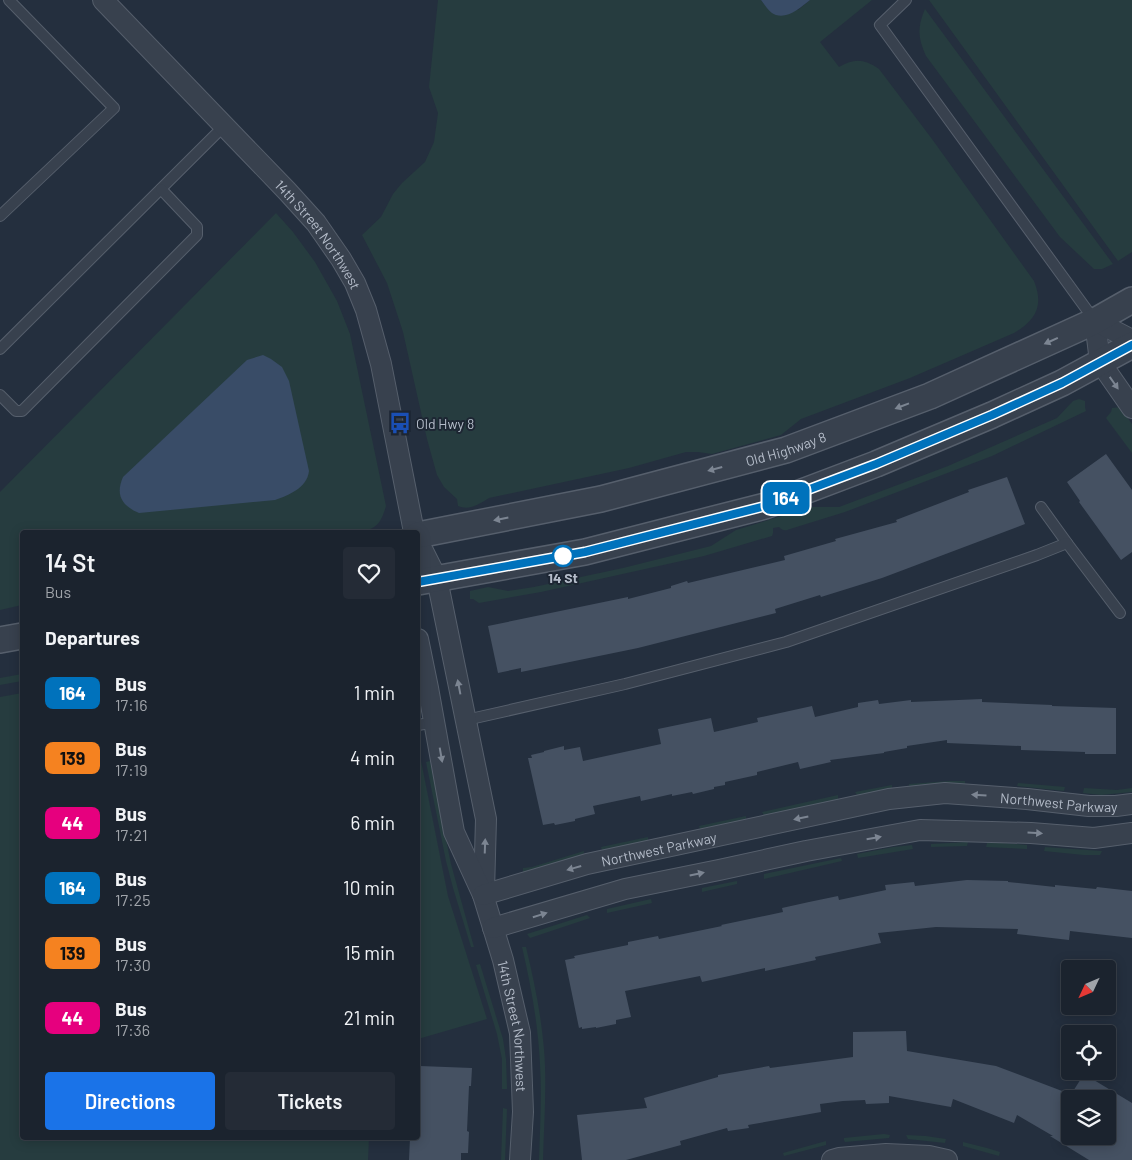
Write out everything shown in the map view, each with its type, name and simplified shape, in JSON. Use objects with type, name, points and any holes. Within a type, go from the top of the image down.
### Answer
[{"type":"street","name":"14th Street Northwest","points":[[103,0],[288,191],[316,223],[341,259],[355,283],[366,310],[381,364],[414,530]]},
{"type":"street","name":"Old Highway 8","points":[[420,535],[601,499],[786,450],[930,396],[1095,321],[1132,300]]},
{"type":"street","points":[[1095,321],[1132,340]]},
{"type":"street","points":[[1095,321],[1100,362],[1132,408]]},
{"type":"street","points":[[427,581],[585,552],[765,506],[876,464],[992,415],[1062,383],[1132,345]]},
{"type":"street","name":"14th Street Northwest","points":[[420,550],[466,720],[486,819],[483,895]]},
{"type":"street","points":[[0,640],[20,636]]},
{"type":"street","name":"14th Street Northwest","points":[[420,660],[426,724],[454,832],[483,895],[503,960],[520,1033],[523,1112],[520,1160]]},
{"type":"street","points":[[426,724],[466,720]]},
{"type":"street","name":"Northwest Parkway","points":[[483,895],[587,864],[889,799],[945,793],[1089,806],[1132,804]]},
{"type":"street","points":[[837,810],[842,844]]},
{"type":"street","points":[[493,928],[625,889],[842,844],[920,830],[1031,833],[1094,838],[1132,833]]},
{"type":"street","points":[[832,1160],[886,1154],[929,1156],[947,1160]]},
{"type":"lane","points":[[0,216],[114,108],[9,0]]},
{"type":"lane","points":[[906,0],[880,24],[1095,321]]},
{"type":"lane","points":[[0,349],[224,126]]},
{"type":"lane","points":[[0,395],[16,411],[22,411],[197,235],[197,227],[160,189]]},
{"type":"lane","points":[[1041,506],[1120,613]]},
{"type":"lane","points":[[466,720],[625,684],[786,642],[1037,556],[1067,543]]},
{"type":"green space","points":[[438,0],[761,0],[769,10],[798,10],[810,0],[872,0],[820,42],[839,67],[850,62],[859,61],[869,63],[879,69],[1034,281],[1038,298],[1036,312],[1028,323],[1014,333],[910,378],[801,419],[781,435],[712,454],[686,452],[629,468],[489,498],[466,508],[458,506],[457,499],[444,487],[437,475],[403,332],[387,283],[362,235],[381,217],[393,194],[402,183],[425,162],[434,142],[438,113],[429,87]]},
{"type":"green space","points":[[929,0],[1132,0],[1132,252],[1118,261]]},
{"type":"green space","points":[[925,9],[1113,264],[1102,269],[1094,269],[1060,237],[926,56],[921,44],[920,33]]},
{"type":"green space","points":[[276,213],[315,262],[337,301],[350,334],[386,506],[380,521],[374,527],[366,530],[20,530],[20,605],[0,610],[0,492]]},
{"type":"green space","points":[[1079,399],[1085,401],[1086,411],[992,456],[845,512],[787,530],[779,527],[773,528],[772,536],[704,556],[541,592],[479,603],[470,599],[470,591],[488,587],[508,591],[623,568],[711,546],[736,530],[805,509],[813,507],[839,507],[948,466],[1057,418],[1073,401]]},
{"type":"green space","points":[[1120,407],[1132,424],[1132,453],[1106,418],[1112,408]]},
{"type":"green space","points":[[20,674],[20,681],[0,685],[0,678]]},
{"type":"green space","points":[[20,693],[20,1140],[369,1140],[368,1160],[0,1160],[0,697]]},
{"type":"green space","points":[[420,756],[448,896],[487,1019],[420,1038]]},
{"type":"green space","points":[[430,761],[451,864],[474,947],[471,947],[446,861],[426,762]]},
{"type":"green space","points":[[965,781],[965,785],[909,788],[909,784]]},
{"type":"green space","points":[[1018,783],[1065,787],[1064,791],[1017,786]]},
{"type":"green space","points":[[892,785],[892,790],[857,795],[855,792]]},
{"type":"green space","points":[[1084,788],[1117,790],[1132,788],[1132,792],[1101,795],[1083,793]]},
{"type":"green space","points":[[838,795],[838,800],[764,815],[762,812]]},
{"type":"green space","points":[[746,816],[746,819],[700,829],[699,826]]},
{"type":"green space","points":[[648,837],[648,842],[602,850],[601,847]]},
{"type":"green space","points":[[968,842],[967,846],[931,847],[931,844]]},
{"type":"green space","points":[[987,843],[1027,845],[1027,849],[986,847]]},
{"type":"green space","points":[[912,845],[913,849],[858,858],[857,854],[893,847]]},
{"type":"green space","points":[[1045,847],[1102,851],[1100,855],[1084,855],[1044,851]]},
{"type":"green space","points":[[584,851],[583,856],[526,873],[523,872],[523,868]]},
{"type":"green space","points":[[841,858],[842,861],[764,879],[764,874]]},
{"type":"green space","points":[[737,881],[737,884],[702,892],[702,888]]},
{"type":"green space","points":[[651,899],[652,903],[607,913],[607,909]]},
{"type":"green space","points":[[587,915],[590,918],[530,938],[527,934]]},
{"type":"green space","points":[[522,947],[526,947],[532,972],[544,1049],[543,1160],[539,1160],[541,1088],[538,1034]]},
{"type":"green space","points":[[480,964],[503,1039],[507,1089],[502,1089],[502,1059],[497,1034],[476,965]]},
{"type":"green space","points":[[503,1108],[507,1109],[505,1160],[501,1160]]},
{"type":"green space","points":[[890,1135],[889,1138],[845,1142],[844,1140],[844,1138]]},
{"type":"green space","points":[[906,1135],[946,1139],[945,1143],[908,1139]]},
{"type":"green space","points":[[826,1141],[826,1145],[784,1156],[783,1153]]},
{"type":"green space","points":[[963,1142],[1000,1152],[999,1156],[963,1146]]},
{"type":"water","points":[[761,0],[810,0],[794,12],[781,16],[771,13]]},
{"type":"water","points":[[263,355],[282,367],[289,381],[309,471],[305,482],[291,493],[275,500],[139,513],[128,507],[120,494],[123,477],[247,360]]},
{"type":"building","points":[[1106,454],[1132,490],[1132,552],[1121,560],[1079,502],[1067,482]]},
{"type":"building","points":[[1007,477],[1025,524],[882,578],[775,609],[776,613],[638,648],[521,672],[521,668],[498,673],[488,626],[628,597],[628,599],[671,588],[671,586],[687,581],[688,583],[785,560],[784,556],[836,541],[835,539],[897,522],[896,520],[969,492],[968,490]]},
{"type":"building","points":[[982,699],[982,702],[1116,708],[1116,754],[1021,750],[1021,746],[947,743],[947,740],[907,746],[907,748],[884,753],[830,760],[831,762],[800,769],[798,762],[757,772],[757,775],[725,782],[725,785],[693,794],[692,792],[672,796],[672,794],[641,801],[640,796],[593,806],[595,814],[555,825],[554,823],[543,825],[528,758],[532,758],[531,755],[564,746],[564,750],[580,747],[583,761],[661,744],[658,729],[711,718],[714,732],[758,722],[757,718],[812,706],[815,717],[858,707],[858,703],[878,700],[879,704],[911,700],[911,702]]},
{"type":"building","points":[[967,880],[1008,881],[1055,887],[1055,885],[1096,889],[1097,887],[1132,891],[1132,938],[1070,931],[1069,940],[1017,934],[1018,929],[936,927],[878,933],[881,943],[815,957],[816,960],[765,971],[765,968],[702,982],[700,976],[625,991],[631,1017],[616,1020],[616,1024],[596,1028],[579,1028],[565,960],[575,958],[574,956],[628,945],[628,942],[658,936],[659,939],[783,912],[782,908],[809,902],[838,896],[839,900],[886,890],[885,885],[914,882],[915,886]]},
{"type":"building","points":[[906,1031],[907,1051],[996,1066],[1061,1091],[1061,1143],[1017,1115],[1014,1123],[953,1099],[951,1107],[889,1096],[889,1103],[866,1104],[865,1100],[820,1104],[821,1112],[748,1125],[749,1128],[728,1131],[727,1128],[680,1141],[681,1145],[626,1160],[582,1160],[577,1115],[647,1108],[644,1098],[718,1077],[718,1075],[769,1066],[770,1068],[853,1057],[853,1032]]},
{"type":"building","points":[[420,1066],[472,1068],[471,1086],[469,1086],[468,1153],[461,1153],[461,1160],[409,1160],[410,1140],[420,1140]]},
{"type":"building","points":[[1080,1080],[1094,1080],[1110,1090],[1074,1090]]},
{"type":"building","points":[[1116,1093],[1132,1103],[1132,1160],[1089,1160],[1065,1145],[1116,1145]]},
{"type":"bus line","name":"164","points":[[420,582],[585,552],[765,506],[876,464],[992,415],[1062,383],[1132,345]]},
{"type":"place","name":"Old Hwy 8","points":[[400,423]]},
{"type":"place","name":"14 St","points":[[563,556]]}]
